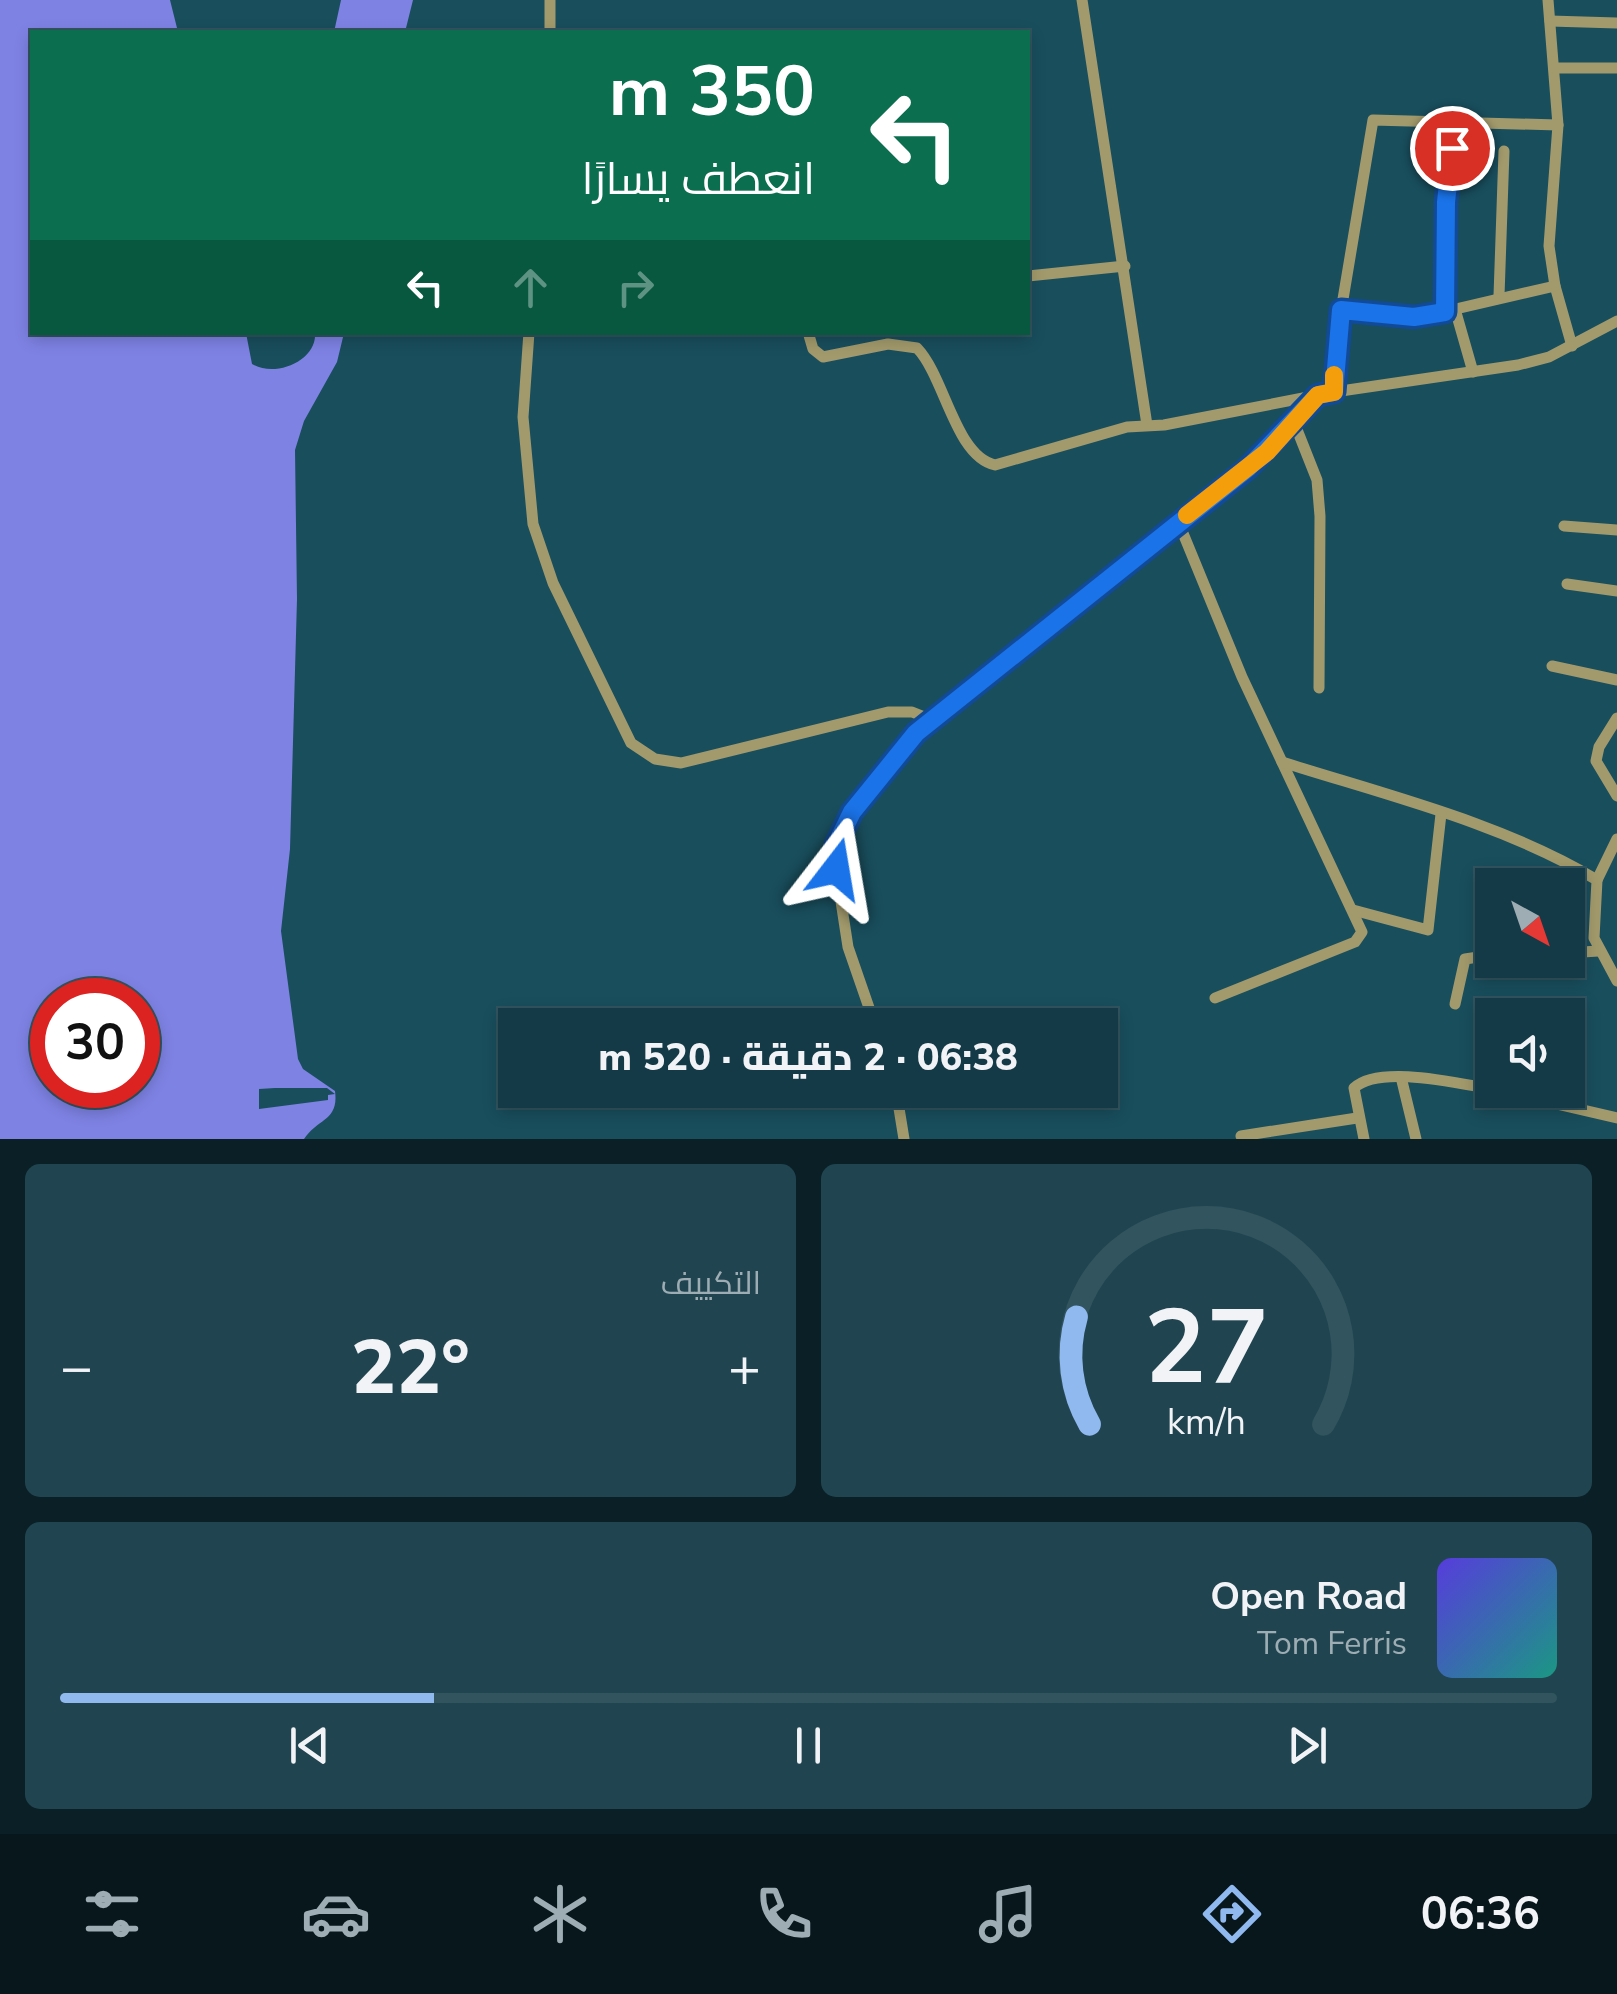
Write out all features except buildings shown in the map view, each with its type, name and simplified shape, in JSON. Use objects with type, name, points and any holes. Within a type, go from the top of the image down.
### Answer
[{"type":"street","points":[[550,0],[550,30]]},
{"type":"street","points":[[1082,0],[1147,425]]},
{"type":"street","points":[[1548,0],[1558,124],[1550,246],[1554,286],[1572,346]]},
{"type":"street","points":[[1550,21],[1617,23]]},
{"type":"street","points":[[1554,68],[1617,68]]},
{"type":"street","points":[[1334,392],[1341,310],[1373,120],[1558,124]]},
{"type":"street","points":[[1455,120],[1446,202],[1450,311],[1473,372]]},
{"type":"street","points":[[1499,296],[1504,151]]},
{"type":"street","points":[[1030,276],[1125,266]]},
{"type":"street","points":[[1341,310],[1414,317],[1554,286]]},
{"type":"street","points":[[809,335],[813,349],[823,357],[888,344],[917,348],[968,446],[986,463],[1028,458],[1109,430],[1518,365],[1572,346],[1617,321]]},
{"type":"street","points":[[529,335],[523,417],[533,524],[552,582],[631,743],[655,759],[682,762],[888,712],[912,712],[932,720]]},
{"type":"street","points":[[868,1008],[848,947],[836,845],[852,812],[900,750],[932,720],[1258,460],[1318,395]]},
{"type":"street","points":[[1294,422],[1316,480],[1320,516],[1319,688]]},
{"type":"street","points":[[1178,521],[1282,762],[1353,910],[1360,940],[1216,998]]},
{"type":"street","points":[[1564,526],[1617,530]]},
{"type":"street","points":[[1567,584],[1617,591]]},
{"type":"street","points":[[1552,666],[1617,680]]},
{"type":"street","points":[[1617,718],[1598,747],[1596,762],[1617,796]]},
{"type":"street","points":[[1282,762],[1441,814],[1566,862],[1597,880]]},
{"type":"street","points":[[1353,910],[1428,930],[1441,814]]},
{"type":"street","points":[[1617,839],[1597,880],[1592,920],[1598,951],[1617,981]]},
{"type":"street","points":[[1585,952],[1598,951]]},
{"type":"street","points":[[1456,1004],[1465,959],[1475,958]]},
{"type":"street","points":[[1364,1139],[1352,1096],[1358,1083],[1401,1077],[1475,1087]]},
{"type":"street","points":[[1401,1077],[1416,1139]]},
{"type":"street","points":[[899,1108],[904,1139]]},
{"type":"street","points":[[1573,1108],[1617,1118]]},
{"type":"street","points":[[1241,1136],[1357,1118]]},
{"type":"water","points":[[0,0],[170,0],[178,30],[30,30],[30,335],[246,335],[252,364],[272,369],[302,359],[314,343],[315,335],[344,335],[337,362],[304,421],[295,450],[297,599],[290,849],[281,931],[298,1059],[303,1069],[335,1091],[331,1114],[304,1139],[0,1139]]},
{"type":"water","points":[[341,0],[413,0],[406,30],[334,30]]},
{"type":"pier","points":[[327,1088],[335,1094],[328,1095],[328,1100],[259,1109],[259,1089]]},
{"type":"slow traffic","points":[[1187,515],[1267,452],[1318,395],[1334,392],[1334,375]]},
{"type":"route","points":[[836,869],[836,845],[852,812],[916,733],[1248,468],[1318,395],[1334,392],[1341,310],[1414,317],[1445,312],[1445,214],[1452,148]]}]
